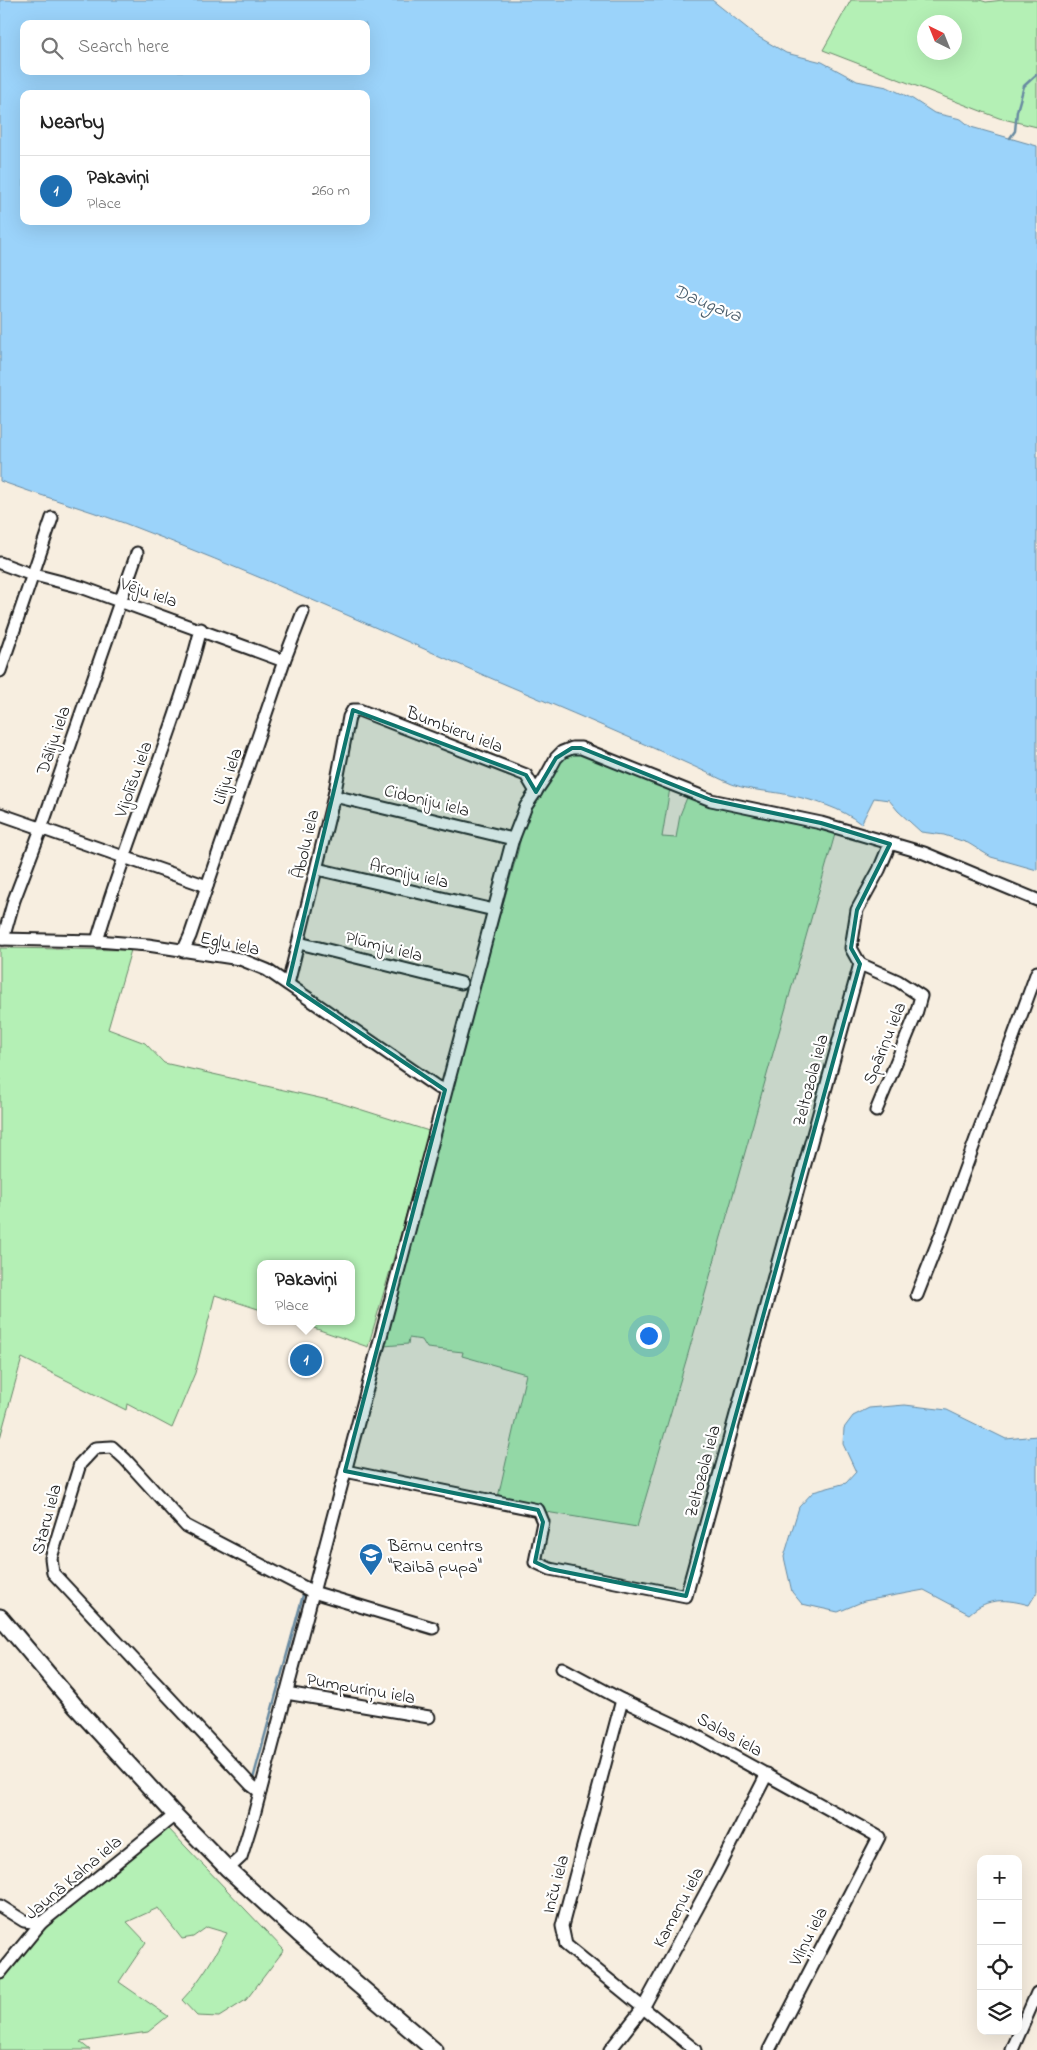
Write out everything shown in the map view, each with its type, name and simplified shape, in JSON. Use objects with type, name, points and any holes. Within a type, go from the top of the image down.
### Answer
[{"type":"main road","points":[[0,1617],[76,1707],[175,1815],[228,1869],[299,1934],[434,2050]]},
{"type":"street","points":[[0,670],[52,518]]},
{"type":"street","name":"Dāliju iela","points":[[1,939],[137,553]]},
{"type":"street","name":"Vēju iela","points":[[0,563],[120,600],[284,661]]},
{"type":"street","name":"Liliju iela","points":[[183,951],[190,936],[284,661],[303,612]]},
{"type":"street","name":"Vijolīšu iela","points":[[97,941],[123,857],[191,669],[201,629]]},
{"type":"street","name":"Bumbieru iela","points":[[353,710],[359,710],[526,776],[536,792]]},
{"type":"street","name":"Ābolu iela","points":[[288,984],[334,796],[349,717],[353,710]]},
{"type":"street","points":[[228,1869],[241,1856],[260,1792],[513,839],[520,819],[556,758],[562,752],[572,748],[593,753],[711,800],[820,823],[924,853],[1037,900]]},
{"type":"street","name":"Cidoniju iela","points":[[334,796],[513,839]]},
{"type":"street","points":[[0,814],[207,886]]},
{"type":"street","points":[[860,964],[851,948],[857,910],[879,870],[890,844]]},
{"type":"street","name":"Aroniju iela","points":[[317,870],[494,910]]},
{"type":"street","name":"Egļu iela","points":[[1,939],[97,941],[148,945],[251,962],[267,970],[437,1087],[445,1090]]},
{"type":"street","name":"Plūmju iela","points":[[299,944],[461,982]]},
{"type":"street","name":"Spāriņu iela","points":[[860,964],[898,982],[921,996],[916,1014],[876,1111]]},
{"type":"street","name":"Zeltozola iela","points":[[345,1471],[538,1510],[543,1522],[535,1562],[550,1569],[686,1596],[860,964]]},
{"type":"street","points":[[917,1295],[1037,972]]},
{"type":"street","name":"Staru iela","points":[[260,1792],[251,1786],[53,1573],[51,1558],[80,1464],[96,1448],[112,1447],[186,1526],[313,1592]]},
{"type":"street","points":[[313,1592],[433,1628]]},
{"type":"street","name":"Salas iela","points":[[562,1668],[622,1700],[686,1730],[879,1837]]},
{"type":"street","name":"Pumpuriņu iela","points":[[286,1693],[429,1717]]},
{"type":"street","name":"Inču iela","points":[[622,1700],[562,1926],[566,1945],[695,2050]]},
{"type":"street","name":"Kameņu iela","points":[[610,2050],[643,2008],[718,1870],[767,1774]]},
{"type":"street","name":"Jaunā Kalna iela","points":[[0,1973],[41,1923],[175,1815]]},
{"type":"street","name":"Viļņu iela","points":[[768,2050],[879,1837]]},
{"type":"street","points":[[0,1906],[24,1921],[41,1923]]},
{"type":"street","points":[[1012,2050],[1037,1993]]},
{"type":"highlighted area","points":[[353,710],[526,775],[536,792],[556,758],[572,748],[581,748],[711,800],[821,823],[890,844],[857,910],[851,948],[860,964],[686,1596],[550,1569],[535,1562],[543,1522],[538,1510],[345,1471],[445,1090],[288,984]]},
{"type":"green space","points":[[851,0],[980,0],[986,2],[1037,0],[1037,127],[999,118],[823,50]]},
{"type":"green space","points":[[586,752],[670,788],[662,837],[676,838],[680,815],[688,795],[833,829],[835,834],[688,1354],[637,1527],[546,1512],[533,1506],[498,1497],[526,1374],[462,1356],[463,1352],[427,1348],[422,1340],[409,1338],[408,1344],[384,1346],[383,1344],[471,1016],[518,851],[525,817],[558,762],[572,753]]},
{"type":"green space","points":[[0,948],[131,950],[108,1029],[145,1043],[164,1063],[337,1102],[432,1132],[426,1146],[368,1347],[305,1325],[355,1325],[355,1260],[257,1260],[257,1309],[215,1295],[195,1373],[172,1428],[127,1404],[126,1410],[22,1358],[0,1438]]},
{"type":"green space","points":[[167,1827],[284,1950],[246,2000],[219,2017],[197,2016],[182,2000],[201,1976],[227,1933],[207,1927],[193,1937],[182,1939],[158,1908],[127,1922],[146,1942],[119,1982],[168,2016],[148,2032],[80,2042],[90,2050],[0,2050],[0,1978],[23,1950],[61,1912]]},
{"type":"water","name":"Daugava","points":[[0,0],[712,0],[757,36],[786,53],[822,62],[857,81],[887,87],[911,98],[934,113],[961,119],[971,127],[1037,146],[1037,870],[991,857],[968,843],[944,835],[921,832],[889,800],[874,798],[861,824],[845,813],[817,802],[789,795],[748,789],[733,784],[304,596],[124,523],[0,481]]},
{"type":"water","points":[[905,1405],[947,1410],[1006,1439],[1037,1436],[1037,1592],[1029,1605],[1013,1601],[991,1602],[976,1608],[969,1614],[924,1590],[864,1601],[838,1612],[802,1604],[792,1592],[784,1557],[799,1507],[813,1492],[846,1483],[856,1472],[843,1444],[844,1428],[853,1416],[869,1408]]},
{"type":"waterway","points":[[1010,138],[1015,131],[1017,111],[1024,86],[1036,75]]},
{"type":"waterway","points":[[253,1779],[303,1595]]},
{"type":"place","name":"Pakaviņi","points":[[306,1360]]},
{"type":"place","name":"Bērnu centrs \"Raibā pupa\"","points":[[371,1576]]}]
